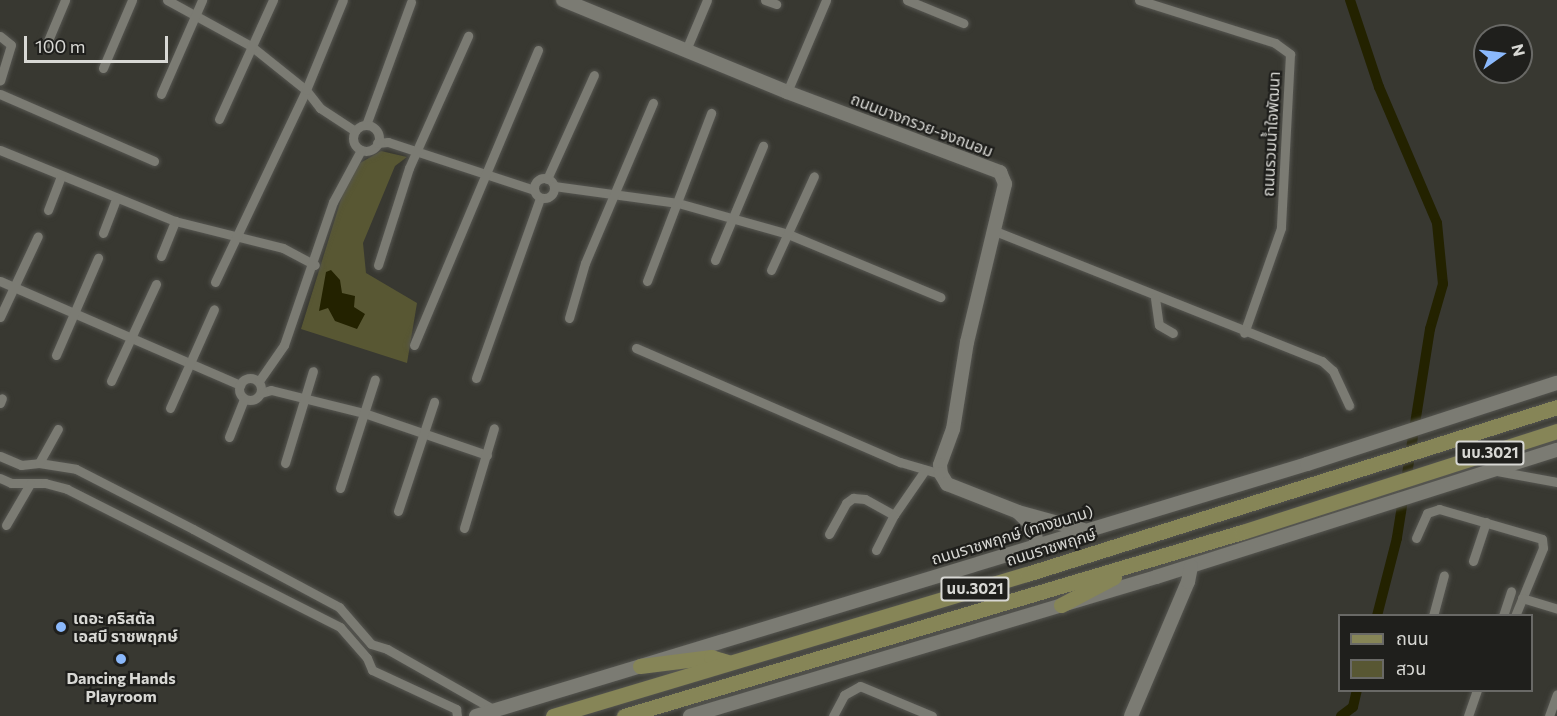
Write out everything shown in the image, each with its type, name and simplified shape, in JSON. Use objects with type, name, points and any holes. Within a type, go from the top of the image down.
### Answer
[{"type":"main road","name":"ถนนบางกรวย-จงถนอม","points":[[563,0],[787,92],[1000,172],[1005,184],[967,342],[953,429],[940,465],[941,474]]},
{"type":"main road","name":"ถนนราชพฤกษ์ (ทางขนาน)","points":[[476,716],[1394,436],[1557,383]]},
{"type":"main road","name":"ถนนราชพฤกษ์","points":[[553,716],[1397,459],[1557,407]]},
{"type":"main road","name":"นบ.3021","points":[[624,716],[1146,561],[1424,476],[1557,431]]},
{"type":"main road","name":"นบ.3021","points":[[690,716],[1395,504],[1557,450]]},
{"type":"main road","points":[[941,474],[947,484],[1018,512],[1086,530]]},
{"type":"main road","points":[[1018,512],[1035,528],[1037,545]]},
{"type":"main road","points":[[1061,605],[1146,561]]},
{"type":"main road","points":[[1131,716],[1188,582],[1191,566]]},
{"type":"main road","points":[[640,666],[711,657],[727,662]]},
{"type":"street","points":[[47,44],[65,0]]},
{"type":"street","points":[[103,68],[132,0]]},
{"type":"street","points":[[167,0],[196,13],[251,46],[306,90],[320,108],[355,131]]},
{"type":"street","points":[[161,94],[202,0]]},
{"type":"street","points":[[219,119],[273,0]]},
{"type":"street","points":[[215,282],[306,90],[343,0]]},
{"type":"street","points":[[686,50],[707,0]]},
{"type":"street","points":[[765,0],[776,4]]},
{"type":"street","points":[[787,92],[826,0]]},
{"type":"street","points":[[908,0],[963,23]]},
{"type":"street","name":"ถนนรวมน้ำใจพัฒนา","points":[[1139,0],[1159,3],[1275,43],[1290,54],[1281,228],[1244,333]]},
{"type":"street","points":[[361,150],[353,140],[355,131],[366,125],[411,2]]},
{"type":"street","points":[[0,36],[11,45],[0,80]]},
{"type":"street","points":[[378,266],[416,151],[468,36]]},
{"type":"street","points":[[414,345],[538,50]]},
{"type":"street","points":[[377,143],[416,151],[537,194],[550,196],[551,182],[594,75]]},
{"type":"street","points":[[0,94],[154,161]]},
{"type":"street","points":[[569,318],[585,263],[653,103]]},
{"type":"street","points":[[647,281],[711,113]]},
{"type":"street","points":[[366,125],[376,131],[377,143]]},
{"type":"street","points":[[361,150],[369,150],[377,143]]},
{"type":"street","points":[[715,260],[734,220],[763,146]]},
{"type":"street","points":[[261,393],[258,381],[284,345],[315,265],[333,202],[361,150]]},
{"type":"street","points":[[1,152],[175,221],[235,238],[283,248],[315,265]]},
{"type":"street","points":[[48,210],[61,176]]},
{"type":"street","points":[[771,270],[814,176]]},
{"type":"street","points":[[476,378],[537,194],[539,180],[678,203],[788,234],[940,297]]},
{"type":"street","points":[[103,233],[116,199]]},
{"type":"street","points":[[161,256],[175,221]]},
{"type":"street","points":[[995,231],[1155,298],[1322,362],[1333,371],[1349,406]]},
{"type":"street","points":[[0,317],[38,236]]},
{"type":"street","points":[[56,355],[98,258]]},
{"type":"street","points":[[0,281],[240,385]]},
{"type":"street","points":[[111,381],[156,284]]},
{"type":"street","points":[[1155,298],[1159,325],[1173,333]]},
{"type":"street","points":[[170,408],[214,309]]},
{"type":"street","points":[[636,348],[924,470],[941,474]]},
{"type":"street","points":[[285,463],[313,372]]},
{"type":"street","points":[[240,385],[248,378],[258,381]]},
{"type":"street","points":[[340,488],[375,379]]},
{"type":"street","points":[[229,437],[244,399],[240,385]]},
{"type":"street","points":[[244,399],[255,400],[261,393],[271,390],[364,413],[487,455]]},
{"type":"street","points":[[399,511],[434,402]]},
{"type":"street","points":[[464,528],[494,428]]},
{"type":"street","points":[[39,463],[58,429]]},
{"type":"street","points":[[0,456],[21,465],[39,463],[76,469],[194,529],[339,607],[371,644],[387,649],[495,710]]},
{"type":"street","points":[[876,550],[894,515],[924,470]]},
{"type":"street","points":[[1496,471],[1557,482]]},
{"type":"street","points":[[0,478],[30,484],[45,483],[66,489],[340,627],[367,658],[372,670],[456,709],[457,716]]},
{"type":"street","points":[[6,525],[30,484]]},
{"type":"street","points":[[829,534],[846,503],[853,498],[865,499],[894,515]]},
{"type":"street","points":[[1416,538],[1431,511],[1445,510],[1542,539],[1543,549],[1515,614]]},
{"type":"street","points":[[1473,561],[1486,522]]},
{"type":"street","points":[[185,548],[194,529]]},
{"type":"street","points":[[1433,614],[1444,575]]},
{"type":"street","points":[[1503,614],[1511,591]]},
{"type":"street","points":[[1522,598],[1557,609]]},
{"type":"street","points":[[833,716],[844,695],[860,686],[932,716]]},
{"type":"street","points":[[1468,716],[1476,692]]},
{"type":"street","points":[[1549,716],[1557,694]]},
{"type":"green space","points":[[381,151],[407,157],[395,166],[363,243],[366,273],[417,303],[407,363],[301,329],[346,183],[355,166]]},
{"type":"shaded area","points":[[331,270],[340,280],[342,293],[355,296],[354,307],[365,314],[357,329],[335,321],[328,308],[319,311],[326,272]]},
{"type":"waterway","points":[[1350,0],[1379,87],[1437,223],[1443,284],[1430,329],[1397,538],[1378,614]]},
{"type":"waterway","points":[[1341,716],[1353,707],[1357,692]]},
{"type":"place","name":"เดอะ คริสตัล เอสบี ราชพฤกษ์","points":[[61,627]]},
{"type":"place","name":"Dancing Hands Playroom","points":[[121,659]]}]
